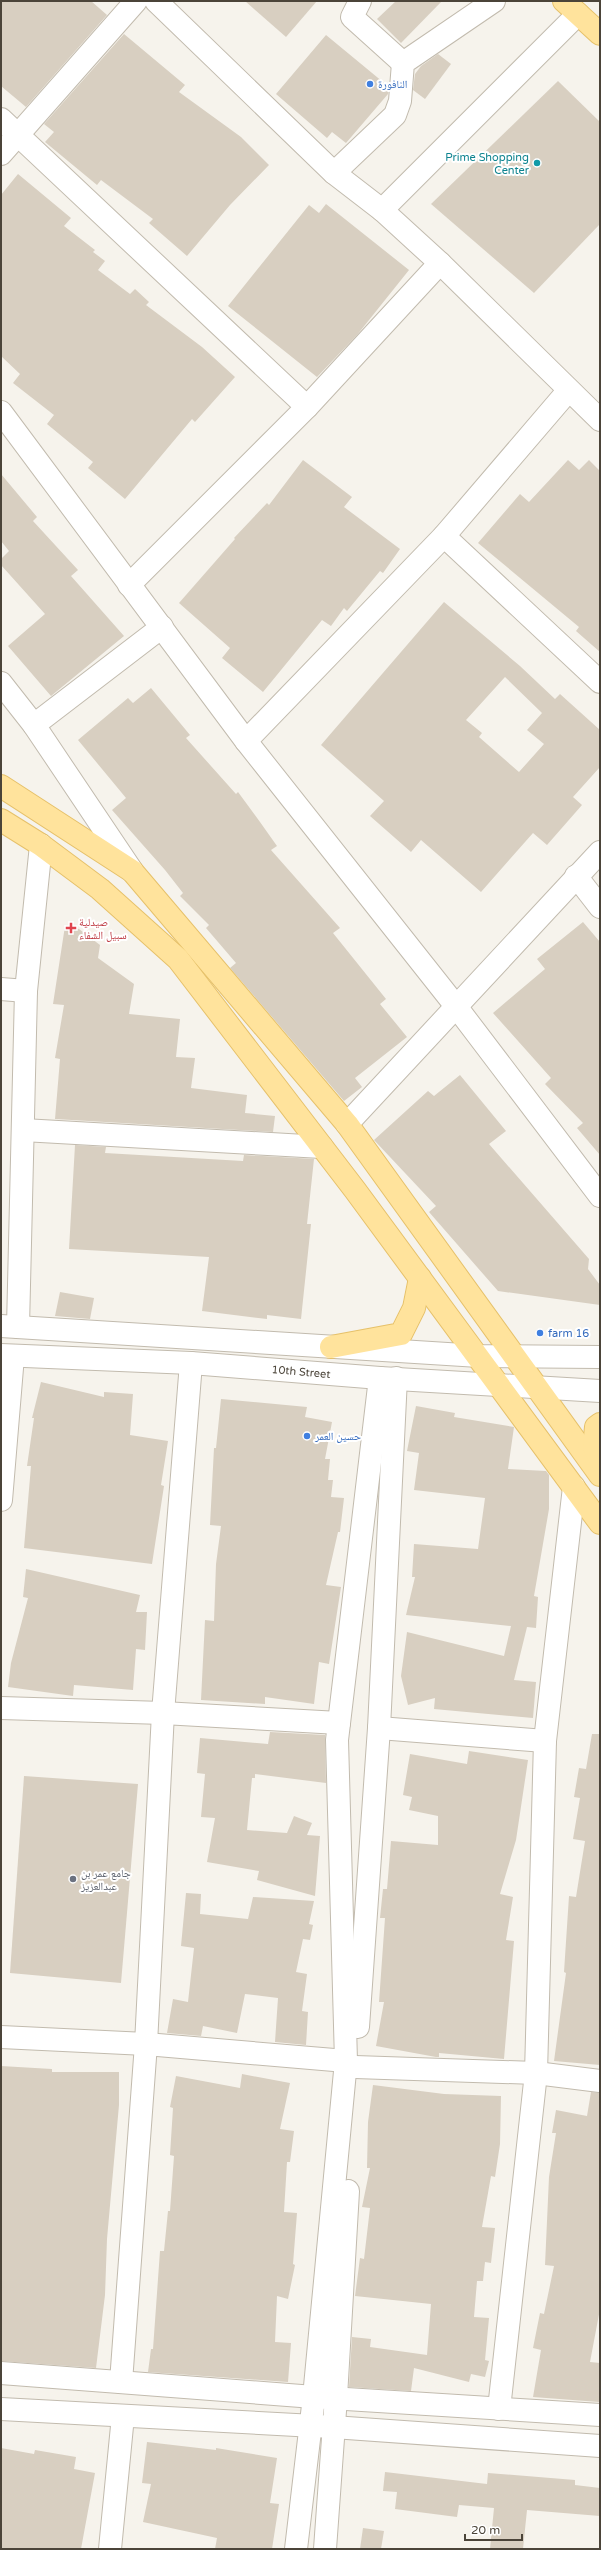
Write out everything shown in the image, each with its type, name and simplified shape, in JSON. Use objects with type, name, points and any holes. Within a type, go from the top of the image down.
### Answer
[{"type":"main road","points":[[571,8],[600,34]]},
{"type":"main road","points":[[1,786],[132,870],[347,1124],[512,1356],[537,1387],[600,1474]]},
{"type":"main road","points":[[1,820],[41,845],[100,889],[178,959],[479,1356],[600,1523]]},
{"type":"main road","points":[[330,1347],[401,1334],[414,1308],[420,1278]]},
{"type":"main road","points":[[600,1424],[596,1427],[594,1447],[600,1459]]},
{"type":"street","points":[[1,154],[136,1]]},
{"type":"street","points":[[156,1],[334,172],[382,210],[440,263],[568,391],[600,420]]},
{"type":"street","points":[[360,1],[352,17],[403,62]]},
{"type":"street","points":[[403,62],[494,1]]},
{"type":"street","points":[[382,210],[571,8]]},
{"type":"street","points":[[334,172],[395,115],[400,101],[403,62]]},
{"type":"street","points":[[1,119],[307,407]]},
{"type":"street","points":[[129,585],[307,407],[440,263]]},
{"type":"street","points":[[246,741],[444,536],[568,391]]},
{"type":"street","points":[[1,412],[129,585],[162,626],[246,741],[455,1006],[600,1196]]},
{"type":"street","points":[[444,536],[600,682]]},
{"type":"street","points":[[34,725],[162,626]]},
{"type":"street","points":[[1,684],[34,725],[132,870]]},
{"type":"street","points":[[41,845],[26,991],[23,1130],[9,1327],[479,1356],[600,1357]]},
{"type":"street","points":[[347,1124],[455,1006],[600,852]]},
{"type":"street","points":[[576,876],[600,907]]},
{"type":"street","points":[[1,989],[26,991]]},
{"type":"street","points":[[23,1130],[322,1147]]},
{"type":"street","points":[[1,1500],[7,1355]]},
{"type":"street","name":"10th Street","points":[[7,1355],[191,1363],[388,1378],[600,1391]]},
{"type":"street","points":[[121,2382],[146,2044],[163,1713],[191,1363]]},
{"type":"street","points":[[325,2549],[336,2397],[350,2064],[339,1723],[388,1378]]},
{"type":"street","points":[[296,2549],[350,2064],[379,1728],[388,1378]]},
{"type":"street","points":[[499,2409],[536,2073],[545,1741],[574,1487]]},
{"type":"street","points":[[1,1708],[163,1713],[339,1723]]},
{"type":"street","points":[[379,1728],[545,1741]]},
{"type":"street","points":[[1,2037],[146,2044],[350,2064],[536,2073],[600,2080]]},
{"type":"street","points":[[1,2373],[314,2397],[336,2397],[600,2416]]},
{"type":"street","points":[[1,2409],[333,2426],[600,2446]]},
{"type":"street","points":[[110,2549],[123,2416]]},
{"type":"building","points":[[1,1],[91,1],[107,15],[26,107],[1,86]]},
{"type":"building","points":[[245,1],[317,1],[286,37]]},
{"type":"building","points":[[396,1],[442,1],[401,43],[377,19]]},
{"type":"building","points":[[124,34],[185,85],[179,92],[241,137],[269,165],[230,205],[187,256],[149,223],[153,219],[101,180],[97,185],[45,142],[54,132],[44,124]]},
{"type":"building","points":[[326,35],[389,87],[388,94],[346,143],[332,132],[327,138],[276,94]]},
{"type":"building","points":[[438,54],[451,64],[425,99],[413,90],[415,74],[421,66]]},
{"type":"building","name":"Prime Shopping Center","points":[[558,81],[600,122],[600,224],[534,293],[431,204]]},
{"type":"building","points":[[18,174],[71,218],[64,226],[95,250],[93,252],[105,261],[98,270],[130,294],[135,289],[149,302],[146,305],[202,347],[235,377],[195,422],[192,419],[125,499],[88,468],[93,462],[47,424],[54,415],[13,383],[20,374],[1,356],[1,195]]},
{"type":"building","points":[[326,204],[409,270],[357,335],[317,377],[228,306],[309,205],[319,213]]},
{"type":"building","points":[[303,460],[352,497],[344,507],[400,549],[383,573],[380,571],[347,611],[344,608],[331,626],[322,620],[263,692],[222,658],[230,648],[179,603],[235,539],[234,538],[267,503],[269,505]]},
{"type":"building","points":[[568,460],[579,470],[589,460],[600,471],[600,652],[576,631],[579,627],[478,543],[520,494],[529,502]]},
{"type":"building","points":[[1,474],[37,517],[33,521],[78,570],[71,576],[124,636],[51,696],[8,646],[45,614],[1,565],[1,559],[9,551],[1,541]]},
{"type":"building","points":[[444,602],[520,666],[555,699],[560,694],[600,730],[600,767],[573,797],[582,805],[547,845],[533,833],[481,892],[421,840],[411,852],[370,816],[384,801],[321,745]],"holes":[[[505,677],[542,713],[527,730],[544,744],[519,772],[479,737],[482,733],[466,720]]]},
{"type":"building","points":[[151,688],[190,735],[186,738],[236,794],[238,792],[277,846],[271,850],[340,928],[333,933],[386,999],[380,1004],[407,1037],[355,1078],[362,1087],[344,1101],[230,968],[236,963],[206,928],[209,925],[180,896],[183,893],[165,870],[112,810],[126,798],[78,740],[128,698],[133,703]]},
{"type":"building","points":[[583,922],[600,942],[600,1155],[577,1128],[583,1123],[545,1084],[551,1078],[493,1013],[545,969],[537,959]]},
{"type":"building","points":[[65,926],[79,929],[100,945],[98,958],[134,984],[129,1014],[180,1019],[176,1057],[195,1058],[191,1088],[247,1095],[245,1113],[275,1116],[273,1132],[55,1119],[60,1059],[55,1058],[64,1005],[53,1004]]},
{"type":"building","points":[[460,1075],[506,1131],[489,1144],[589,1259],[588,1269],[600,1285],[600,1305],[498,1291],[429,1212],[436,1206],[374,1140],[428,1091],[434,1096]]},
{"type":"building","points":[[75,1145],[106,1147],[105,1153],[243,1161],[244,1155],[314,1159],[307,1224],[311,1224],[301,1319],[267,1315],[267,1319],[202,1311],[209,1257],[69,1249]]},
{"type":"building","points":[[60,1292],[94,1298],[90,1319],[55,1316]]},
{"type":"building","points":[[41,1382],[104,1397],[104,1392],[133,1394],[130,1435],[168,1441],[161,1485],[164,1486],[152,1564],[24,1548],[31,1466],[27,1466],[34,1418],[32,1418]]},
{"type":"building","points":[[221,1399],[307,1407],[305,1417],[332,1422],[325,1459],[330,1459],[328,1480],[333,1480],[331,1497],[344,1498],[340,1532],[338,1532],[326,1585],[341,1587],[329,1664],[319,1662],[314,1704],[265,1697],[265,1704],[201,1700],[205,1620],[214,1621],[216,1564],[221,1526],[210,1525],[214,1448],[216,1448]]},
{"type":"building","points":[[416,1406],[455,1413],[454,1417],[514,1427],[508,1469],[546,1471],[549,1475],[549,1509],[534,1596],[538,1597],[536,1628],[527,1627],[514,1680],[536,1682],[533,1718],[434,1709],[435,1698],[408,1705],[401,1676],[407,1632],[504,1656],[511,1626],[406,1615],[415,1577],[412,1577],[414,1544],[478,1549],[485,1498],[414,1490],[419,1453],[407,1451]]},
{"type":"building","points":[[26,1569],[140,1595],[136,1612],[147,1612],[145,1650],[136,1649],[133,1690],[74,1685],[73,1696],[8,1687],[11,1663],[28,1598],[23,1597]]},
{"type":"building","points":[[270,1732],[325,1735],[326,1783],[255,1774],[255,1778],[252,1778],[247,1830],[287,1833],[294,1816],[312,1823],[307,1835],[320,1836],[315,1896],[257,1880],[259,1871],[207,1862],[215,1818],[201,1817],[205,1774],[197,1773],[200,1738],[268,1744]]},
{"type":"building","points":[[592,1734],[600,1734],[600,2065],[554,2061],[566,1973],[564,1972],[569,1896],[576,1897],[585,1841],[573,1839],[580,1798],[574,1797],[579,1768],[586,1769]]},
{"type":"building","points":[[469,1751],[528,1760],[516,1840],[500,1894],[513,1897],[506,1940],[514,1941],[504,2059],[439,2053],[439,2057],[436,2057],[376,2046],[384,2002],[379,2002],[385,1918],[380,1918],[383,1889],[387,1889],[391,1841],[438,1845],[438,1816],[409,1810],[412,1797],[403,1795],[410,1754],[467,1764]]},
{"type":"building","name":"جامع عمر بن عبدالعزيز","points":[[24,1776],[138,1784],[121,1983],[10,1973]]},
{"type":"building","points":[[186,1893],[201,1894],[200,1914],[248,1919],[253,1897],[314,1901],[309,1924],[313,1925],[310,1940],[303,1939],[296,1972],[307,1974],[302,2011],[308,2012],[306,2045],[275,2042],[278,1998],[245,1994],[237,2033],[203,2026],[201,2036],[167,2033],[173,1999],[188,2002],[194,1948],[181,1946]]},
{"type":"building","points":[[1,2066],[52,2069],[52,2072],[119,2072],[119,2105],[107,2239],[105,2295],[96,2368],[1,2361]]},
{"type":"building","points":[[242,2074],[290,2083],[280,2129],[294,2131],[290,2162],[287,2162],[284,2212],[297,2213],[293,2264],[295,2265],[288,2299],[277,2296],[275,2342],[291,2343],[288,2382],[148,2372],[151,2349],[153,2349],[160,2251],[164,2251],[168,2211],[170,2211],[174,2156],[170,2155],[173,2108],[170,2107],[176,2076],[240,2088]]},
{"type":"building","points":[[373,2085],[444,2094],[501,2096],[500,2144],[495,2177],[491,2176],[482,2227],[495,2228],[491,2263],[485,2262],[483,2281],[477,2281],[474,2317],[489,2318],[485,2360],[489,2361],[485,2377],[471,2374],[469,2382],[414,2368],[411,2391],[349,2387],[352,2337],[371,2339],[370,2347],[427,2355],[431,2304],[355,2296],[360,2258],[364,2259],[370,2208],[362,2207],[370,2168],[367,2168],[368,2122]]},
{"type":"building","points":[[591,2092],[600,2093],[600,2309],[590,2362],[600,2363],[599,2402],[533,2397],[541,2350],[533,2348],[540,2313],[544,2314],[554,2266],[545,2265],[549,2177],[556,2133],[552,2133],[556,2110],[587,2116]]},
{"type":"building","points":[[147,2442],[216,2450],[216,2448],[277,2458],[270,2503],[279,2504],[272,2549],[215,2549],[217,2538],[143,2522],[151,2484],[142,2483]]},
{"type":"building","points":[[1,2448],[34,2454],[35,2450],[76,2457],[74,2469],[95,2473],[81,2549],[1,2549]]},
{"type":"building","points":[[385,2472],[487,2484],[488,2473],[575,2480],[575,2485],[600,2488],[600,2516],[527,2510],[523,2549],[490,2549],[494,2508],[459,2505],[457,2517],[395,2509],[397,2492],[383,2491]]},
{"type":"building","points":[[363,2528],[384,2531],[381,2549],[360,2549]]},
{"type":"place","name":"النافورة","points":[[370,84]]},
{"type":"place","name":"Prime Shopping Center","points":[[537,163]]},
{"type":"place","name":"صيدلية سبيل الشفاء","points":[[71,928]]},
{"type":"place","name":"farm 16","points":[[540,1333]]},
{"type":"place","name":"حسين العمر","points":[[307,1436]]},
{"type":"place","name":"جامع عمر بن عبدالعزيز","points":[[73,1879]]}]
